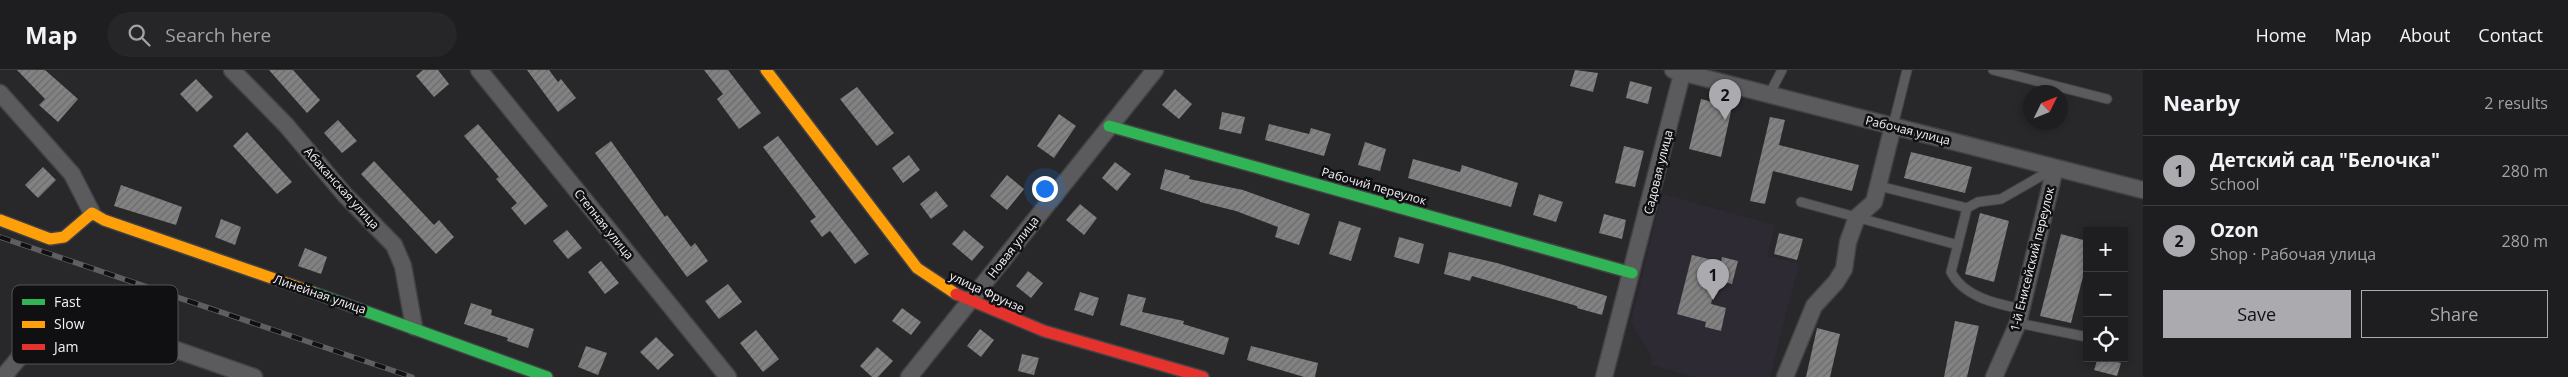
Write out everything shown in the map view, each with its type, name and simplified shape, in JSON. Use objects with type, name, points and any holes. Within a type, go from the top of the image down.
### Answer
[{"type":"street","name":"Абаканская улица","points":[[232,70],[286,125],[345,195],[394,245],[403,266],[414,327]]},
{"type":"street","name":"Степная улица","points":[[479,70],[728,377]]},
{"type":"street","name":"улица Фрунзе","points":[[766,70],[917,268],[934,283],[1034,329],[1203,377]]},
{"type":"street","name":"Новая улица","points":[[909,377],[1155,70]]},
{"type":"street","name":"Рабочая улица","points":[[1680,71],[2143,190]]},
{"type":"street","name":"Садовая улица","points":[[1604,377],[1632,273],[1680,71]]},
{"type":"street","points":[[0,94],[72,174],[92,213],[64,237],[50,238],[0,220]]},
{"type":"street","name":"Рабочий переулок","points":[[1109,126],[1632,273]]},
{"type":"street","points":[[1785,377],[1814,306],[1836,282],[1844,269],[1848,242],[1857,217],[1874,202],[1893,126]]},
{"type":"street","name":"1-й Енисейский переулок","points":[[1994,377],[2020,316],[2055,168]]},
{"type":"street","name":"Линейная улица","points":[[92,213],[104,220],[414,327],[547,377]]},
{"type":"street","points":[[178,350],[254,377]]},
{"type":"street","points":[[3,377],[14,364]]},
{"type":"lane","points":[[1769,95],[1782,70]]},
{"type":"lane","points":[[1893,126],[1907,70]]},
{"type":"lane","points":[[1993,70],[2106,99]]},
{"type":"lane","points":[[1878,186],[1967,208],[1978,202],[2001,199],[2055,168]]},
{"type":"lane","points":[[1801,202],[1958,244]]},
{"type":"lane","points":[[1967,208],[1951,272],[1958,284],[2020,316],[2083,336]]},
{"type":"shaded area","points":[[1662,194],[1775,225],[1767,256],[1799,264],[1770,377],[1695,377],[1651,365],[1652,357],[1631,323]]},
{"type":"building","points":[[17,70],[45,70],[78,99],[58,122],[39,105],[45,99]]},
{"type":"building","points":[[269,70],[293,70],[320,100],[307,113]]},
{"type":"building","points":[[423,70],[438,70],[449,84],[434,97],[416,76]]},
{"type":"building","points":[[527,70],[549,70],[558,82],[561,79],[576,98],[558,112]]},
{"type":"building","points":[[704,70],[728,70],[761,113],[739,129],[717,99],[723,94]]},
{"type":"building","points":[[1575,70],[1598,73],[1593,92],[1570,86]]},
{"type":"building","points":[[196,79],[213,97],[197,112],[180,94]]},
{"type":"building","points":[[1630,81],[1652,87],[1648,104],[1626,98]]},
{"type":"building","points":[[857,87],[894,133],[877,146],[840,99]]},
{"type":"building","points":[[1175,89],[1192,104],[1179,119],[1162,105]]},
{"type":"building","points":[[1701,99],[1732,107],[1721,157],[1689,149]]},
{"type":"building","points":[[1222,112],[1245,117],[1241,134],[1219,129]]},
{"type":"building","points":[[1059,114],[1076,126],[1054,158],[1037,146]]},
{"type":"building","points":[[1770,117],[1785,120],[1779,145],[1859,165],[1852,191],[1773,171],[1765,204],[1750,201]]},
{"type":"building","points":[[338,120],[357,141],[342,153],[324,133]]},
{"type":"building","points":[[478,124],[548,206],[525,225],[511,208],[517,203],[496,179],[499,177],[464,136]]},
{"type":"building","points":[[1269,124],[1309,134],[1311,128],[1331,134],[1324,156],[1265,140]]},
{"type":"building","points":[[247,132],[292,182],[277,194],[233,146]]},
{"type":"building","points":[[778,136],[869,254],[855,264],[830,231],[822,237],[810,221],[816,217],[763,147]]},
{"type":"building","points":[[611,141],[665,217],[667,215],[691,247],[695,243],[708,261],[687,277],[595,153]]},
{"type":"building","points":[[1365,142],[1386,149],[1380,171],[1358,165]]},
{"type":"building","points":[[1624,146],[1644,151],[1635,187],[1615,183]]},
{"type":"building","points":[[1911,152],[1972,167],[1965,193],[1904,178]]},
{"type":"building","points":[[909,155],[920,170],[903,183],[892,168]]},
{"type":"building","points":[[1413,159],[1460,172],[1462,165],[1518,183],[1511,207],[1408,178]]},
{"type":"building","points":[[374,161],[434,225],[439,220],[454,237],[436,254],[361,174]]},
{"type":"building","points":[[1115,162],[1131,174],[1117,191],[1102,178]]},
{"type":"building","points":[[43,167],[56,180],[38,198],[25,185]]},
{"type":"building","points":[[1165,169],[1190,176],[1189,179],[1243,190],[1310,214],[1299,245],[1275,237],[1278,227],[1236,211],[1160,189]]},
{"type":"building","points":[[1007,175],[1024,189],[1007,210],[990,196]]},
{"type":"building","points":[[121,185],[182,207],[176,225],[114,206]]},
{"type":"building","points":[[936,191],[948,206],[931,219],[920,204]]},
{"type":"building","points":[[1539,194],[1563,202],[1556,222],[1533,215]]},
{"type":"building","points":[[1080,204],[1097,218],[1084,235],[1066,220]]},
{"type":"building","points":[[1980,213],[2009,221],[1994,282],[1965,274]]},
{"type":"building","points":[[1604,214],[1626,220],[1622,239],[1599,233]]},
{"type":"building","points":[[221,219],[241,227],[235,245],[215,237]]},
{"type":"building","points":[[1339,221],[1361,228],[1351,261],[1329,254]]},
{"type":"building","points":[[567,230],[582,248],[568,259],[553,241]]},
{"type":"building","points":[[964,230],[984,247],[972,261],[952,244]]},
{"type":"building","points":[[1779,233],[1803,239],[1797,260],[1774,254]]},
{"type":"building","points":[[2061,234],[2083,240],[2083,276],[2071,323],[2040,316]]},
{"type":"building","points":[[1399,237],[1424,244],[1419,264],[1394,257]]},
{"type":"building","points":[[305,248],[327,257],[321,274],[298,266]]},
{"type":"building","points":[[1449,252],[1497,263],[1607,296],[1602,315],[1472,276],[1470,281],[1444,274]]},
{"type":"building","points":[[1692,255],[1721,262],[1722,257],[1738,261],[1732,284],[1717,280],[1711,304],[1726,308],[1721,331],[1705,327],[1706,322],[1677,314]]},
{"type":"building","points":[[601,261],[619,283],[605,294],[588,272]]},
{"type":"building","points":[[1028,271],[1043,283],[1031,298],[1016,286]]},
{"type":"building","points":[[728,284],[742,302],[719,319],[705,301]]},
{"type":"building","points":[[1080,292],[1099,298],[1093,316],[1074,310]]},
{"type":"building","points":[[1128,294],[1146,298],[1142,312],[1184,321],[1183,324],[1229,338],[1224,355],[1120,325]]},
{"type":"building","points":[[471,303],[492,310],[491,315],[534,329],[528,348],[507,341],[508,338],[464,324]]},
{"type":"building","points":[[902,308],[921,322],[911,335],[892,321]]},
{"type":"building","points":[[1955,321],[1979,326],[1967,377],[1944,377]]},
{"type":"building","points":[[1817,328],[1840,334],[1830,377],[1806,377]]},
{"type":"building","points":[[980,329],[994,340],[981,357],[967,346]]},
{"type":"building","points":[[756,330],[779,359],[763,372],[740,343]]},
{"type":"building","points":[[656,337],[674,355],[658,370],[640,352]]},
{"type":"building","points":[[586,346],[607,353],[598,375],[578,367]]},
{"type":"building","points":[[1251,346],[1318,363],[1315,377],[1304,377],[1247,360]]},
{"type":"building","points":[[877,347],[893,361],[878,377],[872,377],[860,366]]},
{"type":"building","points":[[1022,354],[1039,358],[1034,375],[1018,371]]},
{"type":"building","points":[[2097,362],[2121,363],[2117,376],[2094,370]]},
{"type":"railway","points":[[0,237],[141,285]]},
{"type":"railway","points":[[178,297],[412,377]]},
{"type":"traffic: fast","points":[[1109,126],[1632,273]]},
{"type":"traffic: fast","points":[[312,292],[547,377]]},
{"type":"traffic: slow","points":[[766,70],[917,268],[956,294]]},
{"type":"traffic: slow","points":[[0,220],[50,239],[64,237],[92,213],[104,220],[312,292]]},
{"type":"traffic: jam","points":[[956,294],[1044,331],[1203,377]]},
{"type":"place","name":"Ozon","points":[[1725,120]]},
{"type":"place","name":"Детский сад \"Белочка\"","points":[[1713,300]]}]
